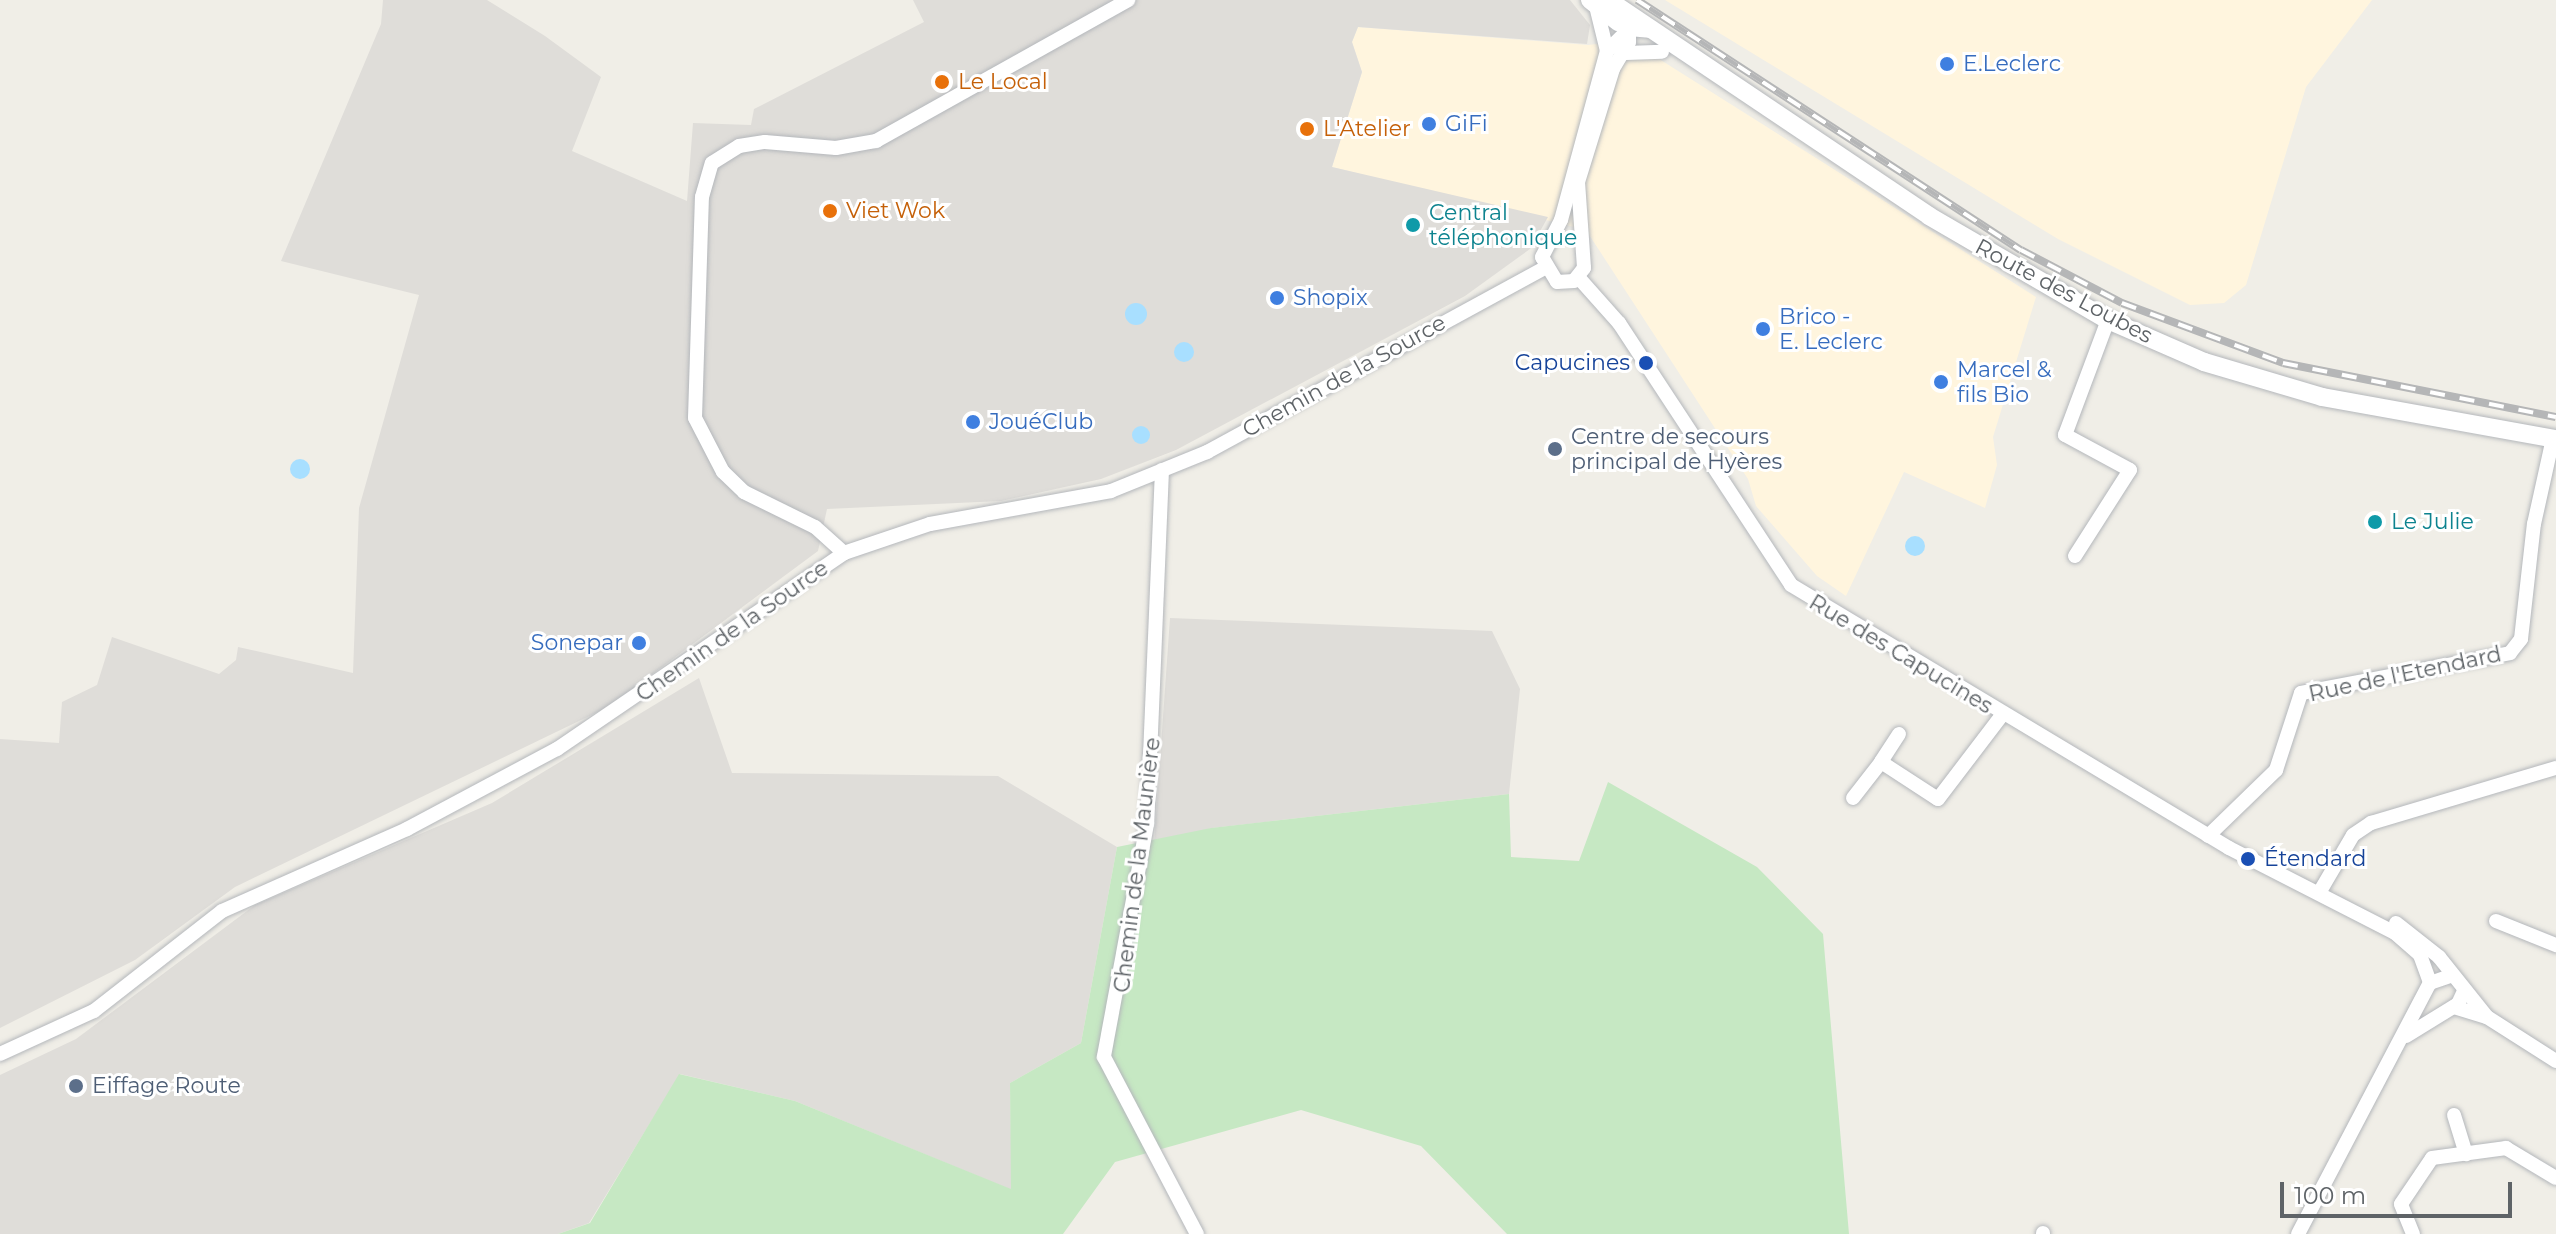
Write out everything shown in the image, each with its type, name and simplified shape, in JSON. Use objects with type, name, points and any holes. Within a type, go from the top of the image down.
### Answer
[{"type":"main road","name":"Route des Loubes","points":[[1604,4],[1629,29],[1662,52],[1785,122],[2108,320],[2204,362],[2322,397],[2554,439]]},
{"type":"main road","name":"Route des Loubes","points":[[1604,4],[1652,31],[1785,122]]},
{"type":"street","points":[[844,553],[815,527],[744,492],[723,472],[695,418],[702,197],[712,163],[739,146],[765,142],[836,148],[876,141],[1128,0]]},
{"type":"street","points":[[1604,4],[1607,51],[1543,269],[1557,282],[1578,277],[1582,250],[1578,182],[1613,69],[1626,53],[1629,29]]},
{"type":"street","points":[[1604,4],[1629,29],[1652,31]]},
{"type":"street","points":[[1607,51],[1629,29]]},
{"type":"street","points":[[1626,53],[1662,52]]},
{"type":"street","points":[[1549,245],[1567,240],[1582,250]]},
{"type":"street","name":"Chemin de la Source","points":[[0,1054],[94,1011],[222,911],[407,829],[557,749],[844,553],[930,524],[1068,503],[1162,470],[1543,269]]},
{"type":"street","name":"Rue des Capucines","points":[[1578,277],[1619,323],[1791,585],[2002,715],[2208,836],[2340,903],[2404,940],[2429,988],[2450,1008]]},
{"type":"street","points":[[2075,556],[2130,470],[2065,435],[2108,320]]},
{"type":"street","name":"Rue de l'Etendard","points":[[2208,836],[2276,770],[2301,693],[2510,653],[2521,639],[2531,539],[2554,439]]},
{"type":"street","name":"Chemin de la Maunière","points":[[1162,470],[1147,824],[1104,1057],[1197,1234]]},
{"type":"street","points":[[1881,762],[1938,799],[2002,715]]},
{"type":"street","points":[[1853,798],[1899,734]]},
{"type":"street","points":[[2319,893],[2353,835],[2371,823],[2556,768]]},
{"type":"street","name":"Rue des Capucines","points":[[2340,903],[2401,926],[2453,975],[2487,1017]]},
{"type":"street","points":[[2496,921],[2556,945]]},
{"type":"street","points":[[2298,1234],[2406,1037],[2429,988],[2453,975]]},
{"type":"street","points":[[2406,1037],[2450,1008],[2464,991]]},
{"type":"street","points":[[2450,1008],[2487,1017],[2556,1061]]},
{"type":"street","points":[[2454,1115],[2466,1154]]},
{"type":"street","points":[[2413,1234],[2401,1204],[2432,1158],[2506,1148],[2556,1178]]},
{"type":"shaded area","points":[[383,0],[487,0],[545,36],[601,77],[572,151],[687,201],[693,123],[751,125],[754,109],[924,22],[913,0],[1570,0],[1590,25],[1587,44],[1358,27],[1352,42],[1362,72],[1332,167],[1548,217],[1530,249],[1465,296],[1176,450],[1101,479],[1001,501],[827,509],[818,551],[608,707],[235,887],[135,960],[0,1028],[0,739],[59,743],[62,702],[97,685],[112,637],[219,674],[236,660],[238,647],[353,673],[359,508],[419,295],[281,261],[381,24]]},
{"type":"shaded area","points":[[1665,0],[2372,0],[2306,87],[2246,285],[2224,303],[2190,305],[2058,239]]},
{"type":"shaded area","points":[[1358,27],[1588,45],[1629,40],[2036,297],[1993,437],[1997,465],[1985,508],[1904,472],[1846,596],[1817,576],[1756,506],[1748,479],[1586,230],[1332,167],[1362,72],[1352,42]]},
{"type":"shaded area","points":[[1170,618],[1492,631],[1520,689],[1509,794],[1212,828],[1154,845]]},
{"type":"shaded area","points":[[699,678],[732,773],[998,776],[1117,847],[1081,1043],[1010,1083],[1012,1190],[795,1101],[680,1074],[589,1223],[558,1234],[0,1234],[0,1075],[76,1039],[255,905],[492,803]]},
{"type":"green space","points":[[1608,782],[1757,867],[1823,934],[1849,1234],[1507,1234],[1421,1146],[1301,1110],[1115,1162],[1063,1234],[558,1234],[590,1223],[679,1074],[795,1101],[1011,1189],[1010,1083],[1081,1043],[1117,847],[1211,828],[1509,794],[1511,857],[1579,861]]},
{"type":"water","points":[[1136,303],[1144,306],[1147,314],[1144,322],[1136,325],[1128,322],[1125,314],[1128,306]]},
{"type":"water","points":[[1184,342],[1191,345],[1194,352],[1191,359],[1184,362],[1177,359],[1174,352],[1177,345]]},
{"type":"water","points":[[1141,426],[1150,435],[1141,444],[1132,435]]},
{"type":"water","points":[[300,459],[307,462],[310,469],[307,476],[300,479],[293,476],[290,469],[293,462]]},
{"type":"water","points":[[1911,536],[1919,536],[1925,546],[1919,556],[1911,556],[1905,550],[1905,542]]},
{"type":"railway","points":[[1637,0],[2021,250],[2122,303],[2283,363],[2556,417]]},
{"type":"place","name":"E.Leclerc","points":[[1947,64]]},
{"type":"place","name":"Le Local","points":[[942,82]]},
{"type":"place","name":"GiFi","points":[[1429,124]]},
{"type":"place","name":"L'Atelier","points":[[1307,129]]},
{"type":"place","name":"Viet Wok","points":[[830,211]]},
{"type":"place","name":"Central téléphonique","points":[[1413,225]]},
{"type":"place","name":"Shopix","points":[[1277,298]]},
{"type":"place","name":"Brico - E. Leclerc","points":[[1763,329]]},
{"type":"place","name":"Capucines","points":[[1646,363]]},
{"type":"place","name":"Marcel & fils Bio","points":[[1941,382]]},
{"type":"place","name":"JouéClub","points":[[973,422]]},
{"type":"place","name":"Centre de secours principal de Hyères","points":[[1555,449]]},
{"type":"place","name":"Le Julie","points":[[2375,522]]},
{"type":"place","name":"Sonepar","points":[[639,643]]},
{"type":"place","name":"Étendard","points":[[2248,859]]},
{"type":"place","name":"Eiffage Route","points":[[76,1086]]}]
